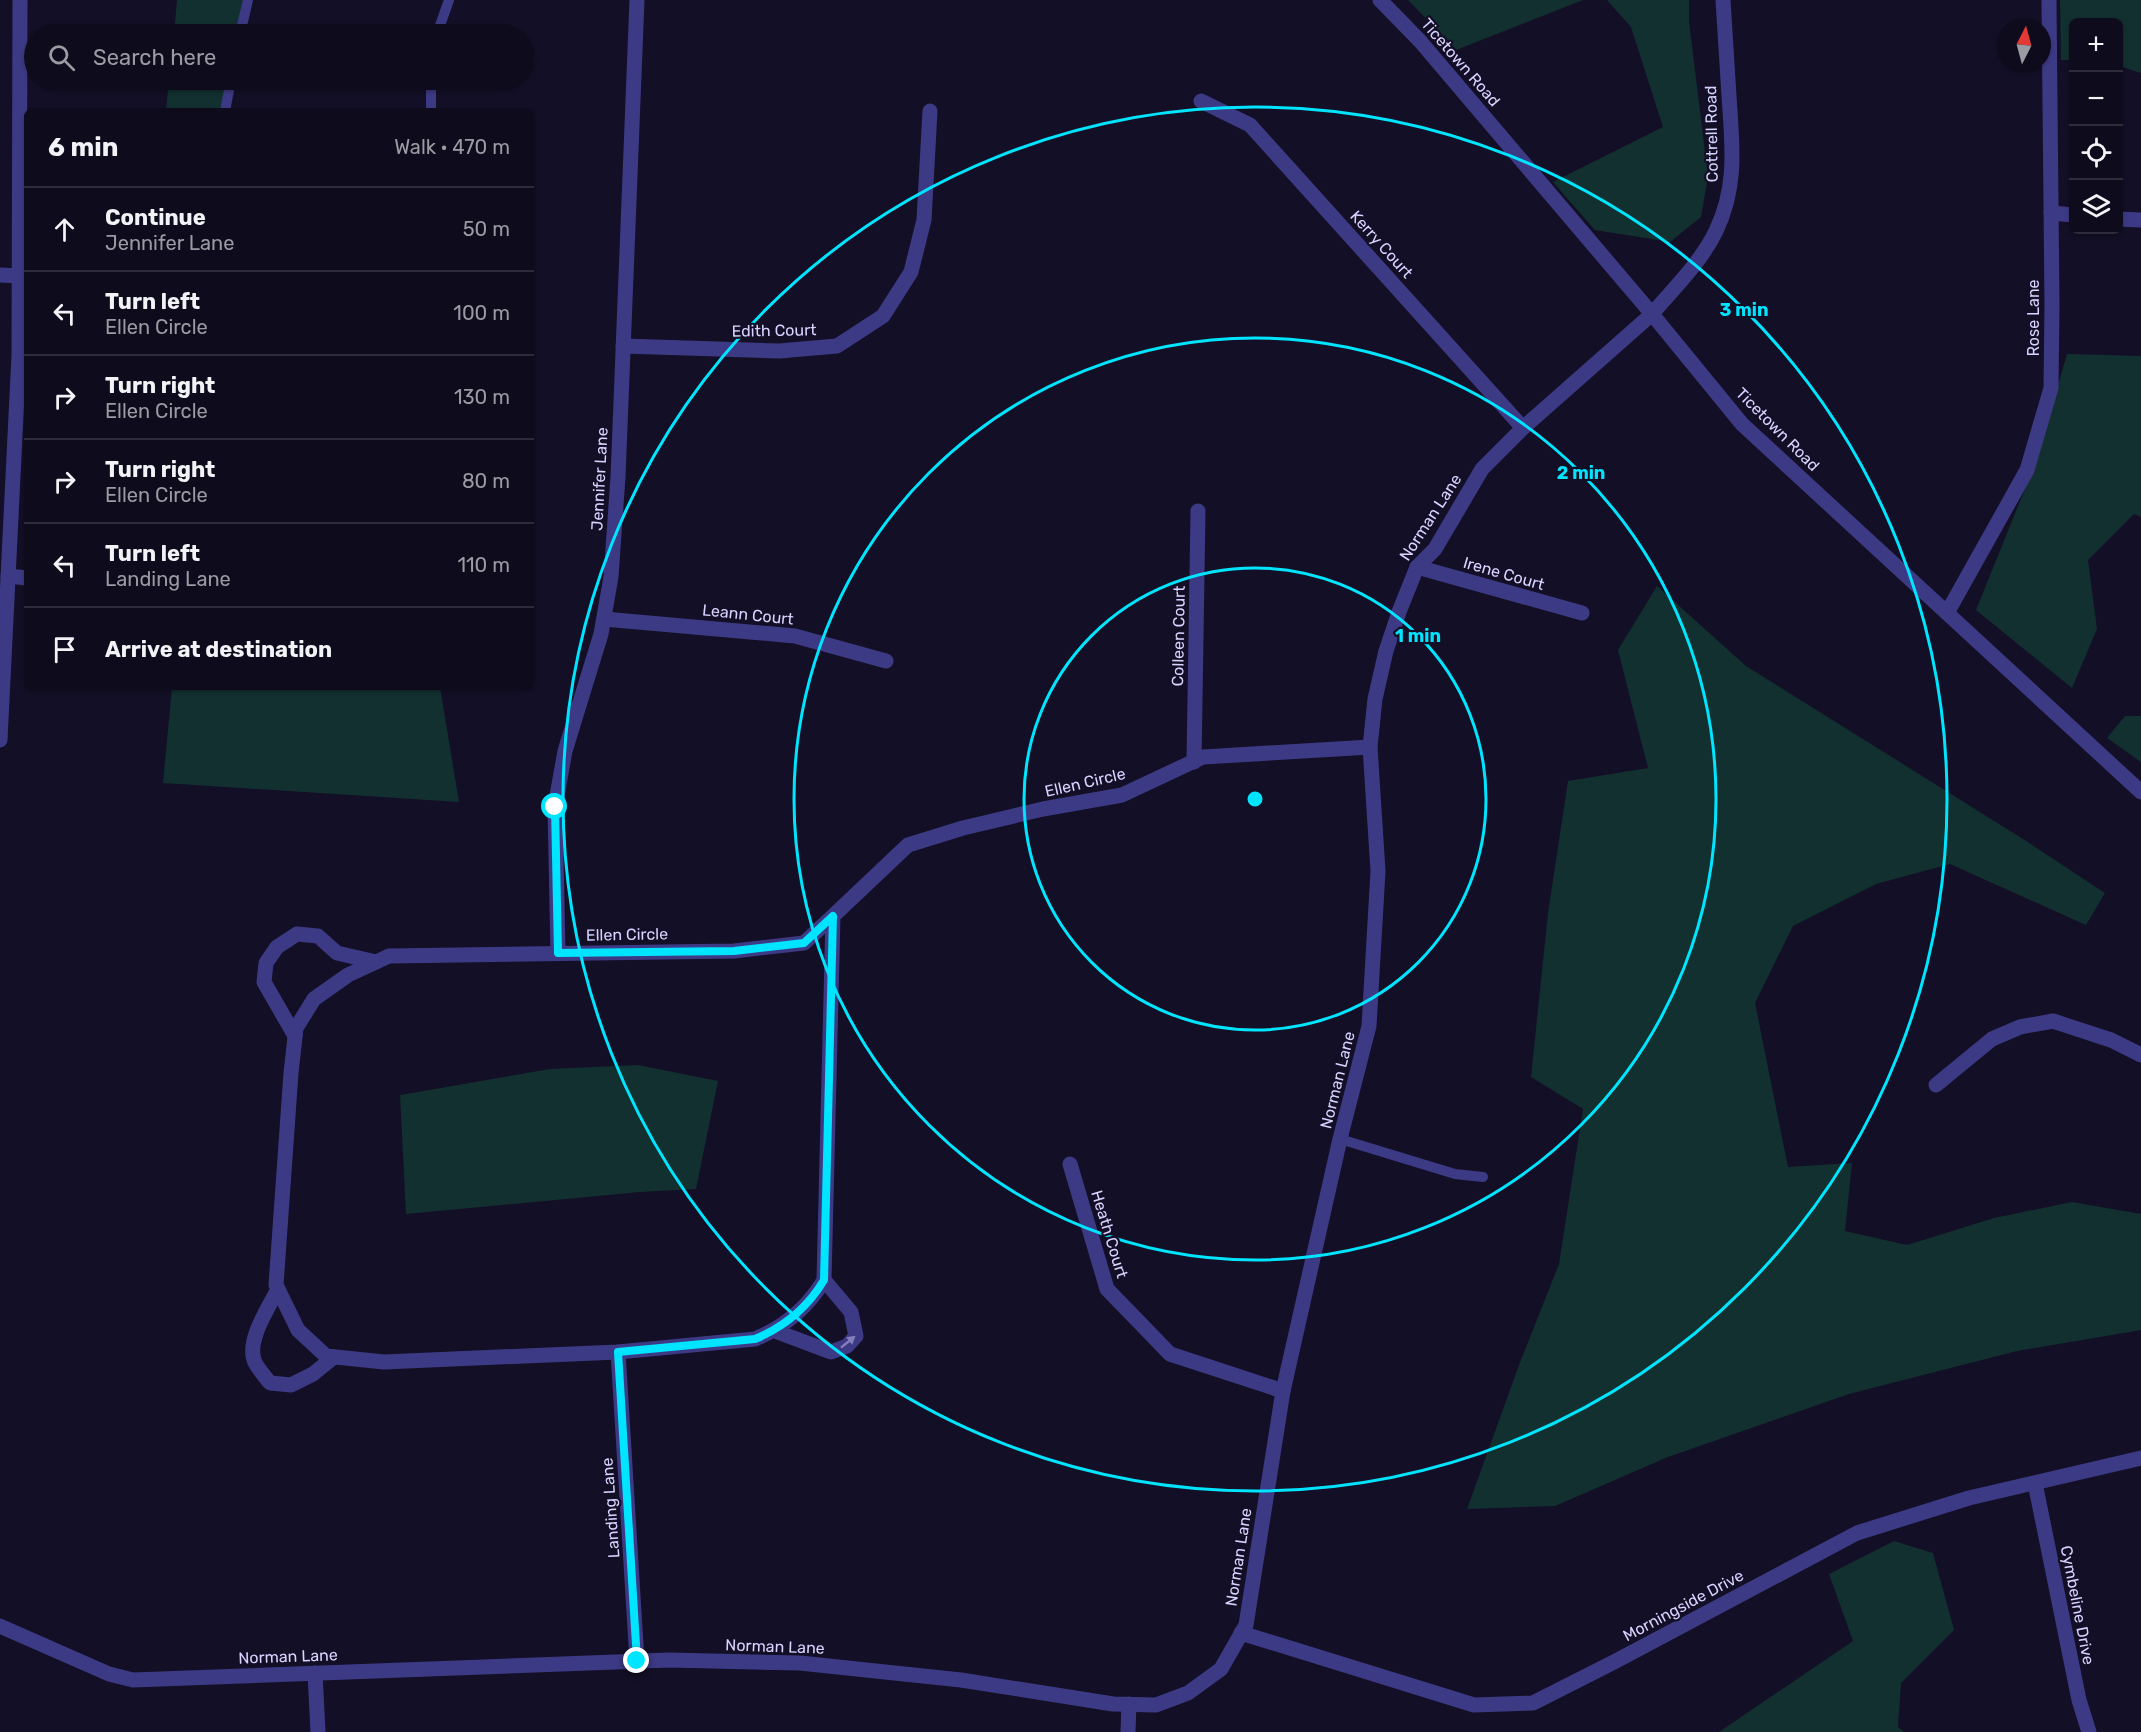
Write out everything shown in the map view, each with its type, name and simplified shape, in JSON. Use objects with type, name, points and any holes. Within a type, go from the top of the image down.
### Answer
[{"type":"street","points":[[0,740],[20,355],[20,0]]},
{"type":"street","name":"Jennifer Lane","points":[[558,953],[555,807],[565,751],[601,634],[611,577],[637,0]]},
{"type":"street","name":"Ticetown Road","points":[[1380,0],[1420,41],[1652,314],[1742,424],[2141,792]]},
{"type":"street","name":"Cottrell Road","points":[[1652,314],[1701,257],[1726,209],[1731,186],[1733,158],[1723,0]]},
{"type":"street","name":"Rose Lane","points":[[1947,613],[2026,470],[2051,388],[2049,0]]},
{"type":"street","name":"Kerry Court","points":[[1201,101],[1250,125],[1523,428]]},
{"type":"street","name":"Edith Court","points":[[623,346],[779,351],[837,346],[883,316],[911,272],[924,220],[930,111]]},
{"type":"street","points":[[2051,213],[2069,215]]},
{"type":"street","points":[[2123,219],[2141,220]]},
{"type":"street","points":[[0,275],[20,276]]},
{"type":"street","name":"Norman Lane","points":[[0,1626],[109,1674],[133,1680],[637,1661],[800,1663],[961,1680],[1113,1704],[1156,1705],[1188,1693],[1221,1669],[1246,1625],[1283,1391],[1340,1139],[1369,1026],[1378,871],[1370,747],[1375,699],[1386,651],[1417,567],[1435,549],[1482,469],[1523,428],[1652,314]]},
{"type":"street","name":"Colleen Court","points":[[1194,762],[1198,511]]},
{"type":"street","name":"Irene Court","points":[[1417,567],[1582,613]]},
{"type":"street","points":[[8,576],[24,578]]},
{"type":"street","name":"Leann Court","points":[[604,619],[795,636],[886,661]]},
{"type":"street","name":"Ellen Circle","points":[[824,1280],[813,1299],[775,1331],[755,1339],[618,1352],[384,1362],[326,1356],[298,1330],[276,1285],[296,1028],[314,999],[348,975],[388,956],[734,951],[804,943],[908,845],[998,820],[1122,795],[1203,757],[1370,747]]},
{"type":"street","points":[[775,1331],[831,1352],[847,1346],[856,1335],[851,1312],[824,1280],[833,916]]},
{"type":"street","name":"Ellen Circle","points":[[295,1036],[264,982],[266,963],[277,947],[297,934],[318,936],[338,953],[376,962]]},
{"type":"street","points":[[1936,1085],[1992,1039],[2020,1027],[2053,1022],[2111,1040],[2141,1054]]},
{"type":"street","name":"Heath Court","points":[[1070,1164],[1107,1289],[1170,1354],[1283,1391]]},
{"type":"street","name":"Ellen Circle","points":[[278,1289],[259,1324],[253,1345],[254,1360],[270,1383],[291,1385],[313,1374],[334,1357]]},
{"type":"street","name":"Landing Lane","points":[[618,1352],[637,1661]]},
{"type":"street","name":"Morningside Drive","points":[[1241,1634],[1474,1705],[1533,1703],[1857,1533],[1969,1498],[2141,1458]]},
{"type":"street","name":"Cymbeline Drive","points":[[2035,1483],[2079,1700],[2090,1732]]},
{"type":"street","points":[[315,1673],[318,1732]]},
{"type":"street","points":[[1128,1732],[1129,1704]]},
{"type":"lane","points":[[242,24],[248,0]]},
{"type":"lane","points":[[441,24],[449,0]]},
{"type":"lane","points":[[226,108],[229,90]]},
{"type":"lane","points":[[431,90],[431,108]]},
{"type":"lane","points":[[1340,1139],[1455,1174],[1483,1177]]},
{"type":"green space","points":[[177,0],[248,0],[242,24],[175,24]]},
{"type":"green space","points":[[1408,0],[1583,0],[1456,50]]},
{"type":"green space","points":[[1607,0],[1689,0],[1689,21],[1708,177],[1701,217],[1670,242],[1595,230],[1553,182],[1663,127],[1631,27]]},
{"type":"green space","points":[[2060,0],[2141,0],[2141,73],[2123,67],[2123,18],[2069,18],[2069,60],[2061,60]]},
{"type":"green space","points":[[168,90],[229,90],[226,108],[166,108]]},
{"type":"green space","points":[[2067,354],[2141,356],[2141,517],[2134,514],[2088,560],[2097,629],[2072,688],[1976,610],[2035,464]]},
{"type":"green space","points":[[1657,586],[1746,666],[2023,839],[2105,893],[2086,925],[1950,864],[1876,884],[1793,926],[1755,1003],[1788,1167],[1852,1163],[1845,1231],[1907,1245],[1994,1218],[2072,1202],[2141,1214],[2141,1330],[2017,1351],[1849,1394],[1668,1457],[1555,1506],[1467,1509],[1519,1365],[1559,1264],[1583,1109],[1531,1077],[1548,913],[1568,781],[1648,768],[1618,650]]},
{"type":"green space","points":[[172,690],[440,690],[459,802],[163,783]]},
{"type":"green space","points":[[2125,716],[2141,716],[2141,762],[2107,738]]},
{"type":"green space","points":[[638,1065],[718,1081],[696,1189],[640,1192],[406,1214],[400,1095],[550,1069]]},
{"type":"green space","points":[[1894,1541],[1933,1553],[1954,1630],[1901,1683],[1898,1727],[1904,1732],[1719,1732],[1853,1641],[1829,1574]]},
{"type":"route","points":[[555,807],[558,953],[734,951],[804,943],[833,916],[824,1280],[813,1299],[775,1331],[755,1339],[618,1352],[637,1661]]}]
